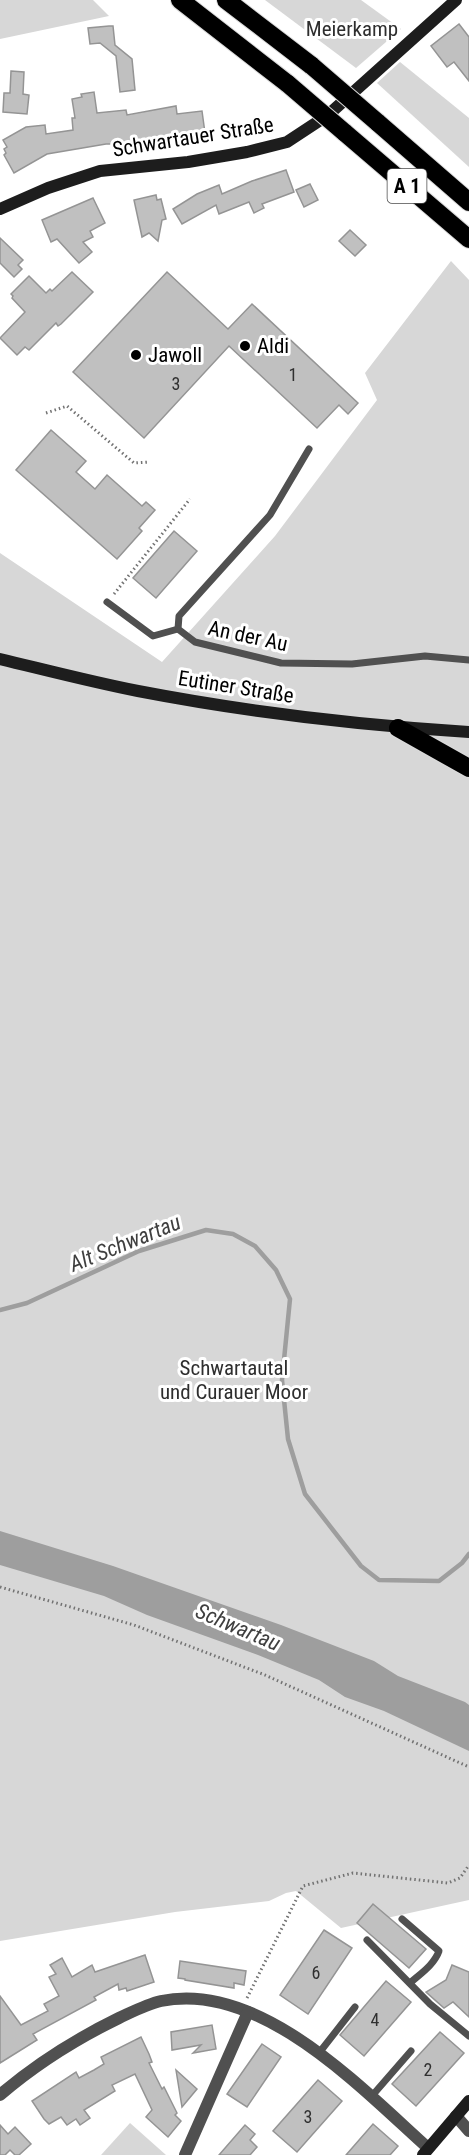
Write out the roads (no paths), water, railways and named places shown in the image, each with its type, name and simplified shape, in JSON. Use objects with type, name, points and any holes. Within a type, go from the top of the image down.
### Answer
[{"type":"highway","name":"A 1","points":[[180,0],[288,84],[469,239]]},
{"type":"highway","name":"A 1","points":[[226,0],[312,66],[469,202]]},
{"type":"highway","points":[[398,728],[469,768]]},
{"type":"street","name":"Schwartauer Straße","points":[[0,209],[48,188],[100,171],[188,162],[247,152],[287,142],[328,115],[456,0]]},
{"type":"street","name":"Eutiner Straße","points":[[0,659],[137,691],[266,712],[398,728],[469,732]]},
{"type":"street","points":[[0,2095],[53,2055],[92,2031],[161,2001],[190,2000],[216,2002],[248,2012],[285,2029],[319,2053],[371,2097],[426,2152],[469,2101]]},
{"type":"street","points":[[185,2155],[248,2012]]},
{"type":"street","points":[[456,2116],[469,2131]]},
{"type":"lane","name":"An der Au","points":[[309,449],[270,515],[179,616],[178,629],[195,642],[281,663],[352,664],[425,656],[469,660]]},
{"type":"lane","points":[[107,602],[153,636],[178,629]]},
{"type":"lane","points":[[402,1918],[439,1951],[425,1970],[410,1983]]},
{"type":"lane","points":[[367,1940],[430,2004],[469,2036]]},
{"type":"lane","points":[[319,2053],[355,2007]]},
{"type":"lane","points":[[371,2097],[411,2050]]},
{"type":"water","name":"Schwartau","points":[[0,1531],[113,1566],[281,1625],[374,1661],[398,1676],[465,1702],[469,1705],[469,1751],[384,1711],[345,1697],[319,1680],[258,1655],[147,1615],[104,1596],[0,1565]]},
{"type":"waterway","name":"Alt Schwartau","points":[[0,1310],[27,1303],[139,1251],[206,1230],[233,1234],[255,1246],[276,1270],[290,1299],[282,1380],[288,1439],[305,1494],[361,1566],[379,1580],[439,1581],[462,1563],[469,1554]]},
{"type":"place","name":"Aldi","points":[[245,346]]},
{"type":"place","name":"Jawoll","points":[[136,355]]},
{"type":"park label","name":"Meierkamp","points":[[352,29]]},
{"type":"park label","name":"Schwartautal und Curauer Moor","points":[[234,1380]]}]
